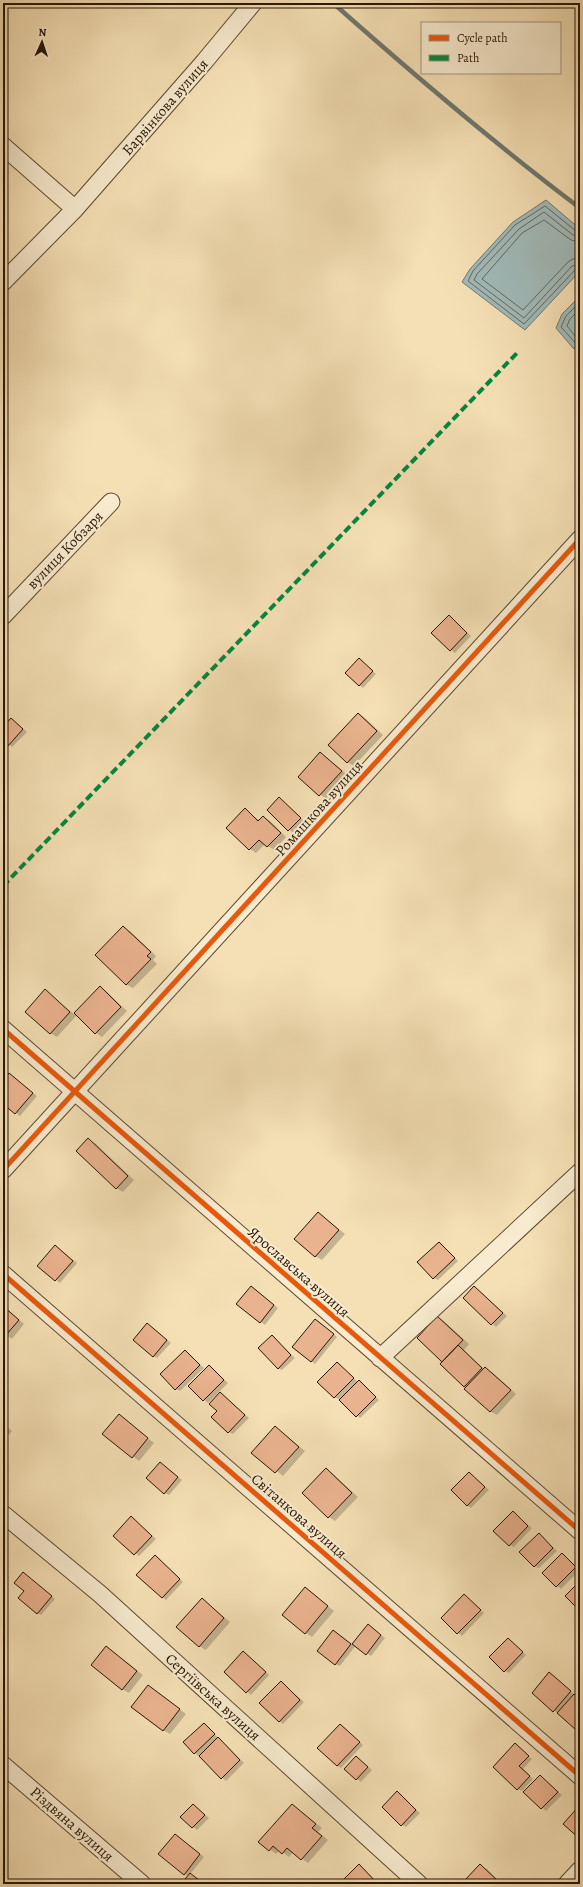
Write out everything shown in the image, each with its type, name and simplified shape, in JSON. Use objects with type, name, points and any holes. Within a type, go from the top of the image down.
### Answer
[{"type":"street","name":"Барвінкова вулиця","points":[[3,282],[75,209],[254,3]]},
{"type":"street","points":[[3,146],[75,209]]},
{"type":"street","name":"вулиця Кобзаря","points":[[3,616],[111,502]]},
{"type":"street","name":"Ромашкова вулиця","points":[[3,1170],[580,539]]},
{"type":"street","name":"Ярославська вулиця","points":[[3,1029],[580,1531]]},
{"type":"street","points":[[380,1358],[580,1172]]},
{"type":"street","name":"Світанкова вулиця","points":[[3,1274],[580,1776]]},
{"type":"street","name":"Сергіївська вулиця","points":[[3,1514],[100,1594],[419,1884]]},
{"type":"street","name":"Різдвяна вулиця","points":[[3,1765],[142,1884]]},
{"type":"street","points":[[567,1884],[580,1870]]},
{"type":"water","points":[[546,200],[580,229],[580,271],[525,330],[462,282],[470,269],[513,222]]},
{"type":"water","points":[[580,296],[580,352],[573,348],[556,328],[562,314]]},
{"type":"building","points":[[449,615],[467,633],[450,651],[431,633]]},
{"type":"building","points":[[359,658],[373,671],[359,686],[345,673]]},
{"type":"building","points":[[358,713],[377,731],[347,763],[328,745]]},
{"type":"building","points":[[11,718],[23,729],[8,746],[3,741],[3,727]]},
{"type":"building","points":[[320,752],[342,771],[319,796],[298,777]]},
{"type":"building","points":[[279,797],[301,818],[288,831],[267,810]]},
{"type":"building","points":[[245,808],[258,821],[263,816],[281,833],[267,847],[259,840],[249,850],[226,828]]},
{"type":"building","points":[[123,926],[151,952],[147,956],[151,959],[126,985],[95,955]]},
{"type":"building","points":[[100,986],[121,1007],[95,1034],[74,1013]]},
{"type":"building","points":[[45,989],[70,1012],[50,1034],[25,1012]]},
{"type":"building","points":[[9,1073],[33,1093],[15,1114],[3,1104],[3,1081]]},
{"type":"building","points":[[88,1138],[128,1176],[116,1189],[76,1151]]},
{"type":"building","points":[[318,1212],[339,1230],[315,1257],[294,1239]]},
{"type":"building","points":[[439,1242],[455,1258],[433,1279],[417,1262]]},
{"type":"building","points":[[55,1245],[73,1261],[55,1281],[37,1266]]},
{"type":"building","points":[[251,1286],[274,1305],[260,1323],[236,1304]]},
{"type":"building","points":[[474,1286],[503,1313],[491,1325],[463,1298]]},
{"type":"building","points":[[3,1306],[19,1320],[5,1336],[3,1334]]},
{"type":"building","points":[[437,1316],[463,1340],[442,1362],[417,1338]]},
{"type":"building","points":[[315,1319],[334,1334],[311,1362],[292,1347]]},
{"type":"building","points":[[147,1323],[167,1340],[153,1357],[133,1340]]},
{"type":"building","points":[[272,1335],[291,1355],[278,1369],[258,1348]]},
{"type":"building","points":[[458,1345],[482,1368],[464,1387],[440,1364]]},
{"type":"building","points":[[185,1350],[200,1365],[175,1390],[160,1374]]},
{"type":"building","points":[[337,1362],[354,1378],[334,1398],[317,1382]]},
{"type":"building","points":[[209,1365],[224,1380],[203,1401],[188,1386]]},
{"type":"building","points":[[485,1367],[511,1390],[490,1412],[464,1389]]},
{"type":"building","points":[[359,1380],[376,1397],[356,1417],[339,1400]]},
{"type":"building","points":[[220,1392],[245,1415],[228,1433],[211,1417],[217,1411],[209,1404]]},
{"type":"building","points":[[119,1414],[148,1438],[132,1458],[102,1434]]},
{"type":"building","points":[[275,1426],[299,1447],[275,1473],[251,1453]]},
{"type":"building","points":[[160,1462],[178,1477],[164,1494],[146,1478]]},
{"type":"building","points":[[326,1468],[352,1493],[328,1518],[302,1493]]},
{"type":"building","points":[[469,1472],[485,1487],[467,1506],[451,1490]]},
{"type":"building","points":[[513,1511],[528,1526],[509,1546],[493,1531]]},
{"type":"building","points":[[131,1516],[152,1536],[134,1555],[113,1536]]},
{"type":"building","points":[[539,1533],[553,1548],[534,1567],[519,1552]]},
{"type":"building","points":[[562,1553],[576,1567],[556,1587],[542,1573]]},
{"type":"building","points":[[155,1555],[180,1579],[162,1598],[136,1575]]},
{"type":"building","points":[[23,1572],[52,1596],[37,1614],[18,1598],[24,1591],[14,1583]]},
{"type":"building","points":[[580,1581],[580,1608],[578,1609],[565,1596]]},
{"type":"building","points":[[305,1587],[328,1606],[305,1634],[282,1615]]},
{"type":"building","points":[[464,1594],[481,1610],[457,1634],[441,1618]]},
{"type":"building","points":[[202,1598],[224,1618],[199,1647],[176,1627]]},
{"type":"building","points":[[368,1624],[381,1635],[366,1655],[352,1644]]},
{"type":"building","points":[[333,1630],[351,1644],[335,1665],[317,1651]]},
{"type":"building","points":[[508,1638],[523,1652],[504,1672],[489,1657]]},
{"type":"building","points":[[106,1646],[137,1671],[122,1690],[91,1665]]},
{"type":"building","points":[[243,1651],[266,1672],[246,1693],[224,1672]]},
{"type":"building","points":[[549,1672],[571,1691],[553,1712],[532,1693]]},
{"type":"building","points":[[281,1681],[300,1700],[279,1722],[259,1703]]},
{"type":"building","points":[[148,1685],[180,1709],[163,1731],[131,1707]]},
{"type":"building","points":[[574,1694],[580,1700],[580,1723],[575,1729],[557,1713]]},
{"type":"building","points":[[204,1723],[215,1734],[194,1754],[183,1742]]},
{"type":"building","points":[[340,1724],[360,1742],[337,1766],[317,1748]]},
{"type":"building","points":[[218,1737],[240,1760],[221,1779],[199,1756]]},
{"type":"building","points":[[515,1743],[529,1756],[519,1766],[530,1776],[517,1790],[493,1767]]},
{"type":"building","points":[[356,1756],[368,1767],[356,1780],[344,1769]]},
{"type":"building","points":[[540,1775],[558,1792],[541,1809],[523,1792]]},
{"type":"building","points":[[397,1791],[416,1810],[401,1826],[382,1807]]},
{"type":"building","points":[[193,1804],[205,1815],[192,1828],[180,1817]]},
{"type":"building","points":[[292,1804],[316,1824],[312,1828],[322,1836],[301,1860],[287,1848],[282,1854],[273,1846],[269,1851],[258,1842]]},
{"type":"building","points":[[579,1806],[580,1807],[580,1839],[563,1824]]},
{"type":"building","points":[[175,1834],[200,1854],[184,1875],[158,1854]]},
{"type":"building","points":[[359,1864],[376,1882],[374,1884],[339,1884]]},
{"type":"building","points":[[480,1864],[501,1884],[467,1884],[464,1881]]},
{"type":"building","points":[[190,1873],[204,1884],[181,1884]]},
{"type":"waterway","points":[[333,3],[455,108],[580,208]]},
{"type":"marked path","points":[[3,886],[517,353]]},
{"type":"cycle path","points":[[3,1170],[580,539]]},
{"type":"cycle path","points":[[3,1029],[580,1531]]},
{"type":"cycle path","points":[[3,1274],[580,1776]]}]
